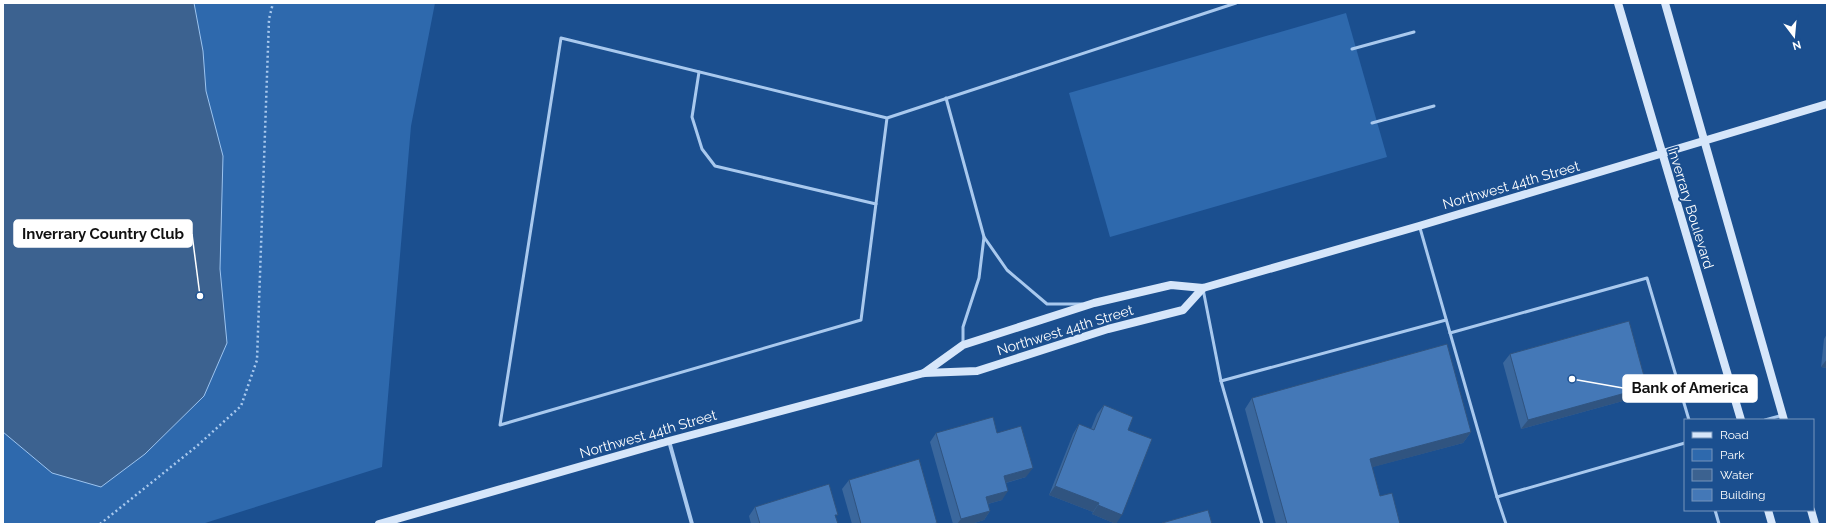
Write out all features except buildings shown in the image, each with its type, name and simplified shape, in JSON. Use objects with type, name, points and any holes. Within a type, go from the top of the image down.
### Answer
[{"type":"street","name":"Inverrary Boulevard","points":[[1618,3],[1742,419]]},
{"type":"street","points":[[1665,3],[1784,417]]},
{"type":"street","name":"Northwest 44th Street","points":[[924,373],[963,345],[1094,303],[1171,285],[1202,288],[1705,142],[1827,104]]},
{"type":"street","name":"Northwest 44th Street","points":[[379,524],[669,441],[924,373],[977,371],[1108,329],[1183,310],[1202,288]]},
{"type":"street","points":[[669,441],[692,524]]},
{"type":"street","points":[[1768,511],[1772,524]]},
{"type":"street","points":[[1811,511],[1815,524]]},
{"type":"lane","points":[[887,118],[860,320],[500,424],[561,38],[887,118],[1236,3]]},
{"type":"lane","points":[[1352,49],[1414,32]]},
{"type":"lane","points":[[699,72],[692,117],[702,149],[715,166],[876,204]]},
{"type":"lane","points":[[946,98],[984,237],[1007,270],[1047,304],[1094,303]]},
{"type":"lane","points":[[1372,123],[1434,106]]},
{"type":"lane","points":[[1419,226],[1506,524]]},
{"type":"lane","points":[[963,345],[963,327],[979,278],[984,237]]},
{"type":"lane","points":[[1450,333],[1647,278],[1689,419]]},
{"type":"lane","points":[[1202,288],[1221,381],[1262,524]]},
{"type":"lane","points":[[1221,381],[1446,320]]},
{"type":"lane","points":[[1771,419],[1784,417]]},
{"type":"lane","points":[[1497,497],[1684,443]]},
{"type":"lane","points":[[1715,511],[1719,524]]},
{"type":"path","points":[[100,524],[197,446],[241,406],[257,360],[269,19],[273,3]]},
{"type":"green space","points":[[3,3],[435,3],[411,126],[382,467],[202,524],[3,524]]},
{"type":"green space","points":[[1346,13],[1387,157],[1110,237],[1069,93]]},
{"type":"water","points":[[3,3],[194,3],[203,51],[206,91],[223,156],[220,269],[227,343],[204,396],[145,454],[101,487],[52,473],[3,432]]},
{"type":"place","name":"Inverrary Country Club","points":[[200,296]]},
{"type":"place","name":"Bank of America","points":[[1572,379]]}]
